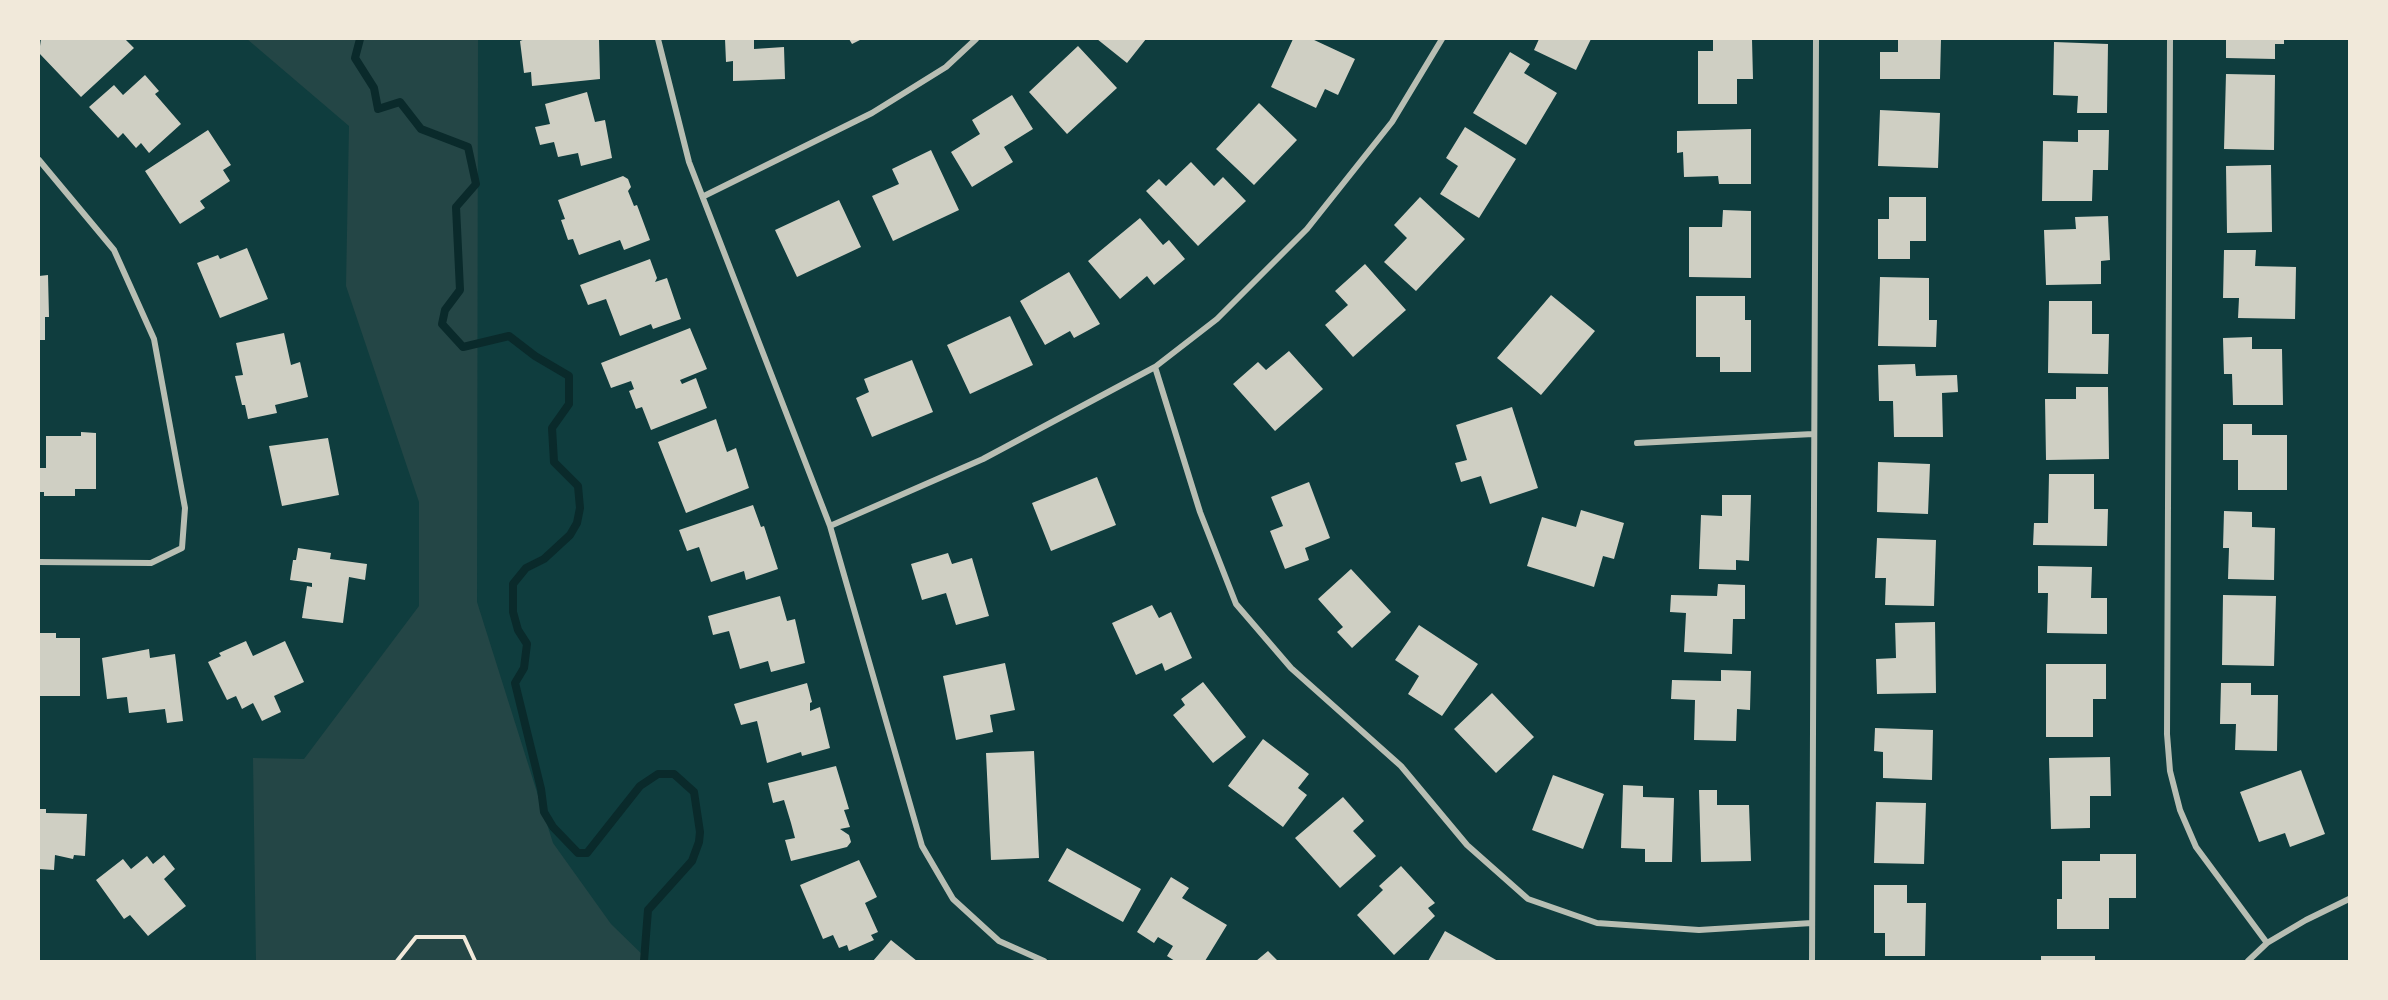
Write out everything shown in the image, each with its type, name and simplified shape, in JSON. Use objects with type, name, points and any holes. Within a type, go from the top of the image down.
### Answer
[{"type":"street","points":[[658,39],[689,162],[830,526],[922,846],[953,899],[999,941],[1044,961]]},
{"type":"street","points":[[704,196],[872,113],[946,67],[976,39]]},
{"type":"street","points":[[830,526],[983,459],[1155,367],[1217,319],[1307,229],[1392,122],[1442,39]]},
{"type":"street","points":[[1812,961],[1816,39]]},
{"type":"street","points":[[2170,39],[2167,734],[2170,771],[2180,810],[2196,847],[2267,943]]},
{"type":"street","points":[[39,160],[114,250],[154,339],[185,508],[182,548],[151,563],[39,562]]},
{"type":"street","points":[[1155,367],[1200,512],[1236,603],[1292,668],[1401,766],[1467,844],[1528,899],[1597,923],[1698,930],[1812,923]]},
{"type":"street","points":[[1637,443],[1813,434]]},
{"type":"street","points":[[2248,961],[2267,943],[2306,920],[2349,900]]},
{"type":"path","points":[[397,961],[416,937],[464,937],[475,961]]},
{"type":"shaded area","points":[[247,39],[478,39],[477,602],[553,843],[611,924],[649,961],[256,961],[253,758],[304,759],[419,606],[419,502],[346,286],[349,126]]},
{"type":"building","points":[[41,39],[125,39],[134,48],[81,97],[39,53]]},
{"type":"building","points":[[525,39],[599,39],[600,79],[532,86],[531,72],[524,73],[520,41]]},
{"type":"building","points":[[725,39],[754,39],[754,49],[784,47],[785,79],[733,81],[733,61],[726,62]]},
{"type":"building","points":[[849,39],[862,39],[852,44]]},
{"type":"building","points":[[1097,39],[1146,39],[1127,63]]},
{"type":"building","points":[[1293,39],[1312,39],[1355,59],[1338,95],[1325,89],[1316,108],[1271,87]]},
{"type":"building","points":[[1539,39],[1591,39],[1576,70],[1534,50]]},
{"type":"building","points":[[1713,39],[1752,39],[1753,79],[1737,79],[1737,104],[1698,104],[1698,51],[1713,51]]},
{"type":"building","points":[[1898,39],[1941,39],[1940,79],[1880,79],[1880,52],[1898,52]]},
{"type":"building","points":[[2226,39],[2284,39],[2284,44],[2275,44],[2275,59],[2226,58]]},
{"type":"building","points":[[2054,42],[2108,44],[2107,113],[2077,113],[2078,96],[2053,95]]},
{"type":"building","points":[[1078,46],[1117,88],[1067,134],[1029,92]]},
{"type":"building","points":[[1510,52],[1530,64],[1524,73],[1557,93],[1526,145],[1473,113]]},
{"type":"building","points":[[2226,74],[2275,75],[2274,150],[2224,149]]},
{"type":"building","points":[[145,75],[159,91],[155,94],[181,124],[149,153],[141,143],[136,148],[123,133],[118,138],[89,107],[114,85],[123,95]]},
{"type":"building","points":[[587,92],[595,122],[605,120],[612,158],[581,166],[578,153],[558,157],[554,142],[540,145],[535,127],[550,124],[545,104]]},
{"type":"building","points":[[1012,95],[1033,129],[1004,147],[1013,162],[972,187],[951,152],[980,134],[972,120]]},
{"type":"building","points":[[1259,103],[1297,140],[1254,185],[1216,149]]},
{"type":"building","points":[[1880,110],[1940,113],[1938,168],[1878,166]]},
{"type":"building","points":[[1465,127],[1516,159],[1479,218],[1440,194],[1458,166],[1446,158]]},
{"type":"building","points":[[1751,129],[1751,184],[1719,184],[1718,176],[1684,177],[1683,152],[1677,153],[1677,131]]},
{"type":"building","points":[[208,130],[231,165],[223,170],[230,181],[200,201],[205,208],[180,224],[145,171]]},
{"type":"building","points":[[2078,130],[2109,130],[2108,170],[2093,170],[2092,201],[2042,201],[2043,141],[2078,142]]},
{"type":"building","points":[[931,150],[959,210],[893,241],[872,196],[899,184],[892,169]]},
{"type":"building","points":[[1191,162],[1214,186],[1223,177],[1246,201],[1198,246],[1146,191],[1159,179],[1166,186]]},
{"type":"building","points":[[2271,165],[2272,232],[2227,233],[2226,166]]},
{"type":"building","points":[[623,176],[628,179],[631,187],[628,191],[634,206],[637,205],[650,240],[624,250],[620,240],[579,255],[573,239],[568,240],[561,220],[565,219],[558,200]]},
{"type":"building","points":[[1420,197],[1465,239],[1416,291],[1384,262],[1407,238],[1394,225]]},
{"type":"building","points":[[1889,197],[1926,197],[1926,241],[1910,241],[1910,259],[1878,259],[1878,219],[1889,219]]},
{"type":"building","points":[[839,200],[861,247],[797,277],[775,230]]},
{"type":"building","points":[[1723,210],[1751,211],[1751,278],[1689,277],[1689,227],[1722,227]]},
{"type":"building","points":[[2108,216],[2110,260],[2101,261],[2101,284],[2046,285],[2044,230],[2076,229],[2075,217]]},
{"type":"building","points":[[1140,218],[1163,245],[1169,240],[1185,259],[1154,285],[1147,276],[1120,299],[1088,261]]},
{"type":"building","points":[[247,248],[268,299],[220,318],[197,263],[218,255],[220,259]]},
{"type":"building","points":[[2224,250],[2256,250],[2255,266],[2296,267],[2295,319],[2238,318],[2239,298],[2223,298]]},
{"type":"building","points":[[650,259],[657,278],[655,282],[667,278],[681,319],[653,329],[651,324],[620,336],[606,299],[588,305],[580,285]]},
{"type":"building","points":[[1365,264],[1406,310],[1353,357],[1325,325],[1348,305],[1335,291]]},
{"type":"building","points":[[1069,272],[1100,324],[1074,338],[1070,331],[1045,345],[1020,301]]},
{"type":"building","points":[[48,275],[49,317],[45,317],[45,340],[39,340],[39,276]]},
{"type":"building","points":[[1880,277],[1929,278],[1929,320],[1937,320],[1936,347],[1878,346]]},
{"type":"building","points":[[1551,295],[1595,331],[1541,395],[1497,358]]},
{"type":"building","points":[[1696,296],[1745,296],[1745,320],[1751,320],[1751,372],[1720,372],[1720,357],[1696,357]]},
{"type":"building","points":[[2049,301],[2092,301],[2092,334],[2109,334],[2108,374],[2048,373]]},
{"type":"building","points":[[1010,316],[1033,365],[970,394],[947,345]]},
{"type":"building","points":[[690,328],[707,369],[680,380],[682,384],[696,378],[707,408],[651,430],[642,407],[636,409],[629,391],[634,389],[631,381],[611,388],[601,363]]},
{"type":"building","points":[[284,333],[291,365],[300,362],[308,397],[275,405],[277,413],[248,419],[235,376],[243,375],[236,343]]},
{"type":"building","points":[[2252,337],[2252,349],[2282,349],[2283,405],[2233,405],[2232,374],[2224,374],[2223,338]]},
{"type":"building","points":[[1289,351],[1323,389],[1275,431],[1233,384],[1258,362],[1266,370]]},
{"type":"building","points":[[912,360],[933,412],[872,437],[856,398],[869,392],[864,379]]},
{"type":"building","points":[[1915,364],[1916,376],[1957,375],[1958,392],[1942,393],[1943,437],[1894,437],[1893,401],[1879,401],[1878,365]]},
{"type":"building","points":[[2076,387],[2108,387],[2109,459],[2046,460],[2045,399],[2076,399]]},
{"type":"building","points":[[1512,407],[1538,488],[1490,504],[1481,476],[1461,482],[1455,463],[1467,460],[1456,425]]},
{"type":"building","points":[[716,419],[727,452],[736,448],[749,488],[686,513],[658,442]]},
{"type":"building","points":[[2223,424],[2252,424],[2252,435],[2287,435],[2287,490],[2238,490],[2238,460],[2223,460]]},
{"type":"building","points":[[81,432],[96,433],[96,489],[75,489],[75,496],[44,496],[44,492],[39,492],[39,468],[46,468],[46,436],[81,436]]},
{"type":"building","points":[[328,438],[339,495],[282,506],[269,446]]},
{"type":"building","points":[[1878,462],[1930,464],[1928,514],[1877,512]]},
{"type":"building","points":[[2049,474],[2094,474],[2094,509],[2108,509],[2107,546],[2033,545],[2034,523],[2048,523]]},
{"type":"building","points":[[1097,477],[1116,525],[1051,551],[1032,503]]},
{"type":"building","points":[[1309,482],[1330,538],[1305,548],[1309,560],[1285,569],[1270,531],[1283,526],[1271,497]]},
{"type":"building","points":[[1722,495],[1751,495],[1749,561],[1736,560],[1736,570],[1699,569],[1701,515],[1722,516]]},
{"type":"building","points":[[753,505],[761,527],[764,526],[778,569],[746,580],[744,571],[711,582],[699,547],[687,551],[679,530]]},
{"type":"building","points":[[1581,510],[1624,523],[1614,559],[1603,556],[1594,587],[1527,566],[1542,517],[1576,527]]},
{"type":"building","points":[[2224,511],[2252,512],[2252,527],[2275,528],[2274,580],[2228,579],[2229,548],[2223,548]]},
{"type":"building","points":[[1877,538],[1936,540],[1934,606],[1885,605],[1886,578],[1875,578]]},
{"type":"building","points":[[298,548],[331,553],[330,559],[367,564],[365,580],[349,577],[343,623],[302,618],[307,586],[312,587],[312,583],[290,580],[293,560],[296,560]]},
{"type":"building","points":[[948,553],[952,564],[972,558],[989,616],[956,625],[946,593],[922,600],[911,564]]},
{"type":"building","points":[[2038,566],[2092,567],[2091,598],[2107,598],[2107,634],[2047,633],[2048,593],[2038,593]]},
{"type":"building","points":[[1351,569],[1391,612],[1352,648],[1337,632],[1343,627],[1318,599]]},
{"type":"building","points":[[1718,584],[1745,585],[1745,619],[1733,619],[1732,654],[1684,652],[1686,613],[1670,612],[1671,595],[1717,596]]},
{"type":"building","points":[[2223,595],[2276,596],[2274,666],[2222,665]]},
{"type":"building","points":[[780,596],[787,621],[795,619],[805,663],[771,672],[768,661],[740,669],[729,631],[713,635],[708,616]]},
{"type":"building","points":[[1152,605],[1159,618],[1171,612],[1192,658],[1165,671],[1162,663],[1136,675],[1112,623]]},
{"type":"building","points":[[1935,622],[1936,693],[1877,694],[1876,659],[1896,658],[1895,623]]},
{"type":"building","points":[[1419,625],[1478,664],[1442,716],[1408,694],[1419,676],[1395,660]]},
{"type":"building","points":[[39,633],[56,633],[56,638],[80,638],[80,696],[39,696]]},
{"type":"building","points":[[246,641],[253,656],[285,641],[304,682],[274,696],[281,712],[262,721],[253,703],[242,709],[236,696],[227,700],[208,662],[221,656],[219,653]]},
{"type":"building","points":[[149,649],[150,658],[175,654],[183,721],[167,723],[165,709],[129,713],[127,697],[107,699],[102,658]]},
{"type":"building","points":[[1005,663],[1015,710],[990,715],[993,732],[956,740],[943,676]]},
{"type":"building","points":[[2046,664],[2106,664],[2106,699],[2093,699],[2093,737],[2046,737]]},
{"type":"building","points":[[1721,670],[1751,671],[1750,710],[1737,709],[1736,741],[1694,740],[1695,700],[1671,699],[1672,680],[1721,681]]},
{"type":"building","points":[[1203,682],[1246,737],[1213,763],[1173,715],[1185,705],[1181,699]]},
{"type":"building","points":[[807,683],[812,702],[810,711],[820,707],[830,748],[802,756],[801,752],[767,763],[757,721],[741,725],[734,704]]},
{"type":"building","points":[[2221,683],[2251,683],[2251,695],[2278,695],[2277,751],[2235,750],[2236,724],[2220,724]]},
{"type":"building","points":[[1492,693],[1534,737],[1496,773],[1454,729]]},
{"type":"building","points":[[1875,728],[1933,730],[1932,780],[1883,778],[1883,752],[1874,751]]},
{"type":"building","points":[[1263,739],[1309,774],[1298,788],[1307,795],[1283,827],[1228,786]]},
{"type":"building","points":[[1034,751],[1039,858],[991,860],[986,753]]},
{"type":"building","points":[[2110,757],[2111,796],[2090,796],[2090,828],[2051,829],[2049,758]]},
{"type":"building","points":[[836,766],[849,809],[844,810],[850,827],[840,829],[849,835],[851,842],[847,847],[791,861],[785,840],[795,838],[791,823],[784,800],[773,803],[768,783]]},
{"type":"building","points":[[2301,770],[2325,834],[2290,847],[2285,833],[2259,842],[2240,792]]},
{"type":"building","points":[[1553,775],[1604,794],[1583,849],[1532,830]]},
{"type":"building","points":[[1623,785],[1643,786],[1643,797],[1674,798],[1672,862],[1645,862],[1645,849],[1621,848]]},
{"type":"building","points":[[1699,790],[1717,790],[1717,805],[1749,805],[1751,861],[1701,862]]},
{"type":"building","points":[[1343,797],[1364,821],[1353,831],[1376,856],[1340,888],[1295,838]]},
{"type":"building","points":[[1876,802],[1926,803],[1924,864],[1874,863]]},
{"type":"building","points":[[39,809],[46,809],[46,813],[87,814],[85,856],[74,855],[73,859],[55,855],[54,870],[39,869]]},
{"type":"building","points":[[1067,848],[1141,889],[1123,922],[1048,881]]},
{"type":"building","points":[[2100,854],[2136,854],[2136,898],[2109,898],[2109,929],[2057,929],[2057,899],[2062,899],[2062,861],[2100,861]]},
{"type":"building","points":[[164,855],[175,869],[164,879],[186,906],[148,936],[130,915],[124,919],[96,880],[123,859],[131,869],[147,856],[153,864]]},
{"type":"building","points":[[859,860],[877,897],[865,903],[878,932],[871,935],[874,940],[849,951],[847,945],[839,948],[833,935],[823,939],[800,885]]},
{"type":"building","points":[[1401,866],[1435,903],[1428,908],[1435,916],[1394,955],[1357,915],[1383,890],[1379,886]]},
{"type":"building","points":[[1171,877],[1189,888],[1182,898],[1227,925],[1205,961],[1175,961],[1167,956],[1173,946],[1158,937],[1154,943],[1137,932]]},
{"type":"building","points":[[1874,885],[1907,885],[1907,903],[1926,903],[1925,956],[1885,956],[1885,933],[1874,933]]},
{"type":"building","points":[[1445,931],[1498,961],[1428,961]]},
{"type":"building","points":[[891,940],[917,961],[873,961]]},
{"type":"building","points":[[1268,951],[1278,961],[1256,961]]},
{"type":"building","points":[[2041,956],[2095,956],[2095,961],[2041,961]]},
{"type":"waterway","points":[[360,39],[355,58],[374,88],[378,109],[400,102],[421,129],[468,147],[476,184],[456,207],[460,290],[445,310],[442,324],[463,347],[509,336],[535,356],[569,376],[569,404],[552,428],[554,462],[578,486],[580,508],[577,523],[570,535],[544,559],[526,568],[513,584],[513,612],[518,630],[527,644],[524,668],[515,683],[541,789],[544,812],[553,827],[578,853],[587,853],[640,786],[658,774],[674,774],[694,792],[700,832],[699,842],[692,861],[648,910],[644,961]]}]
